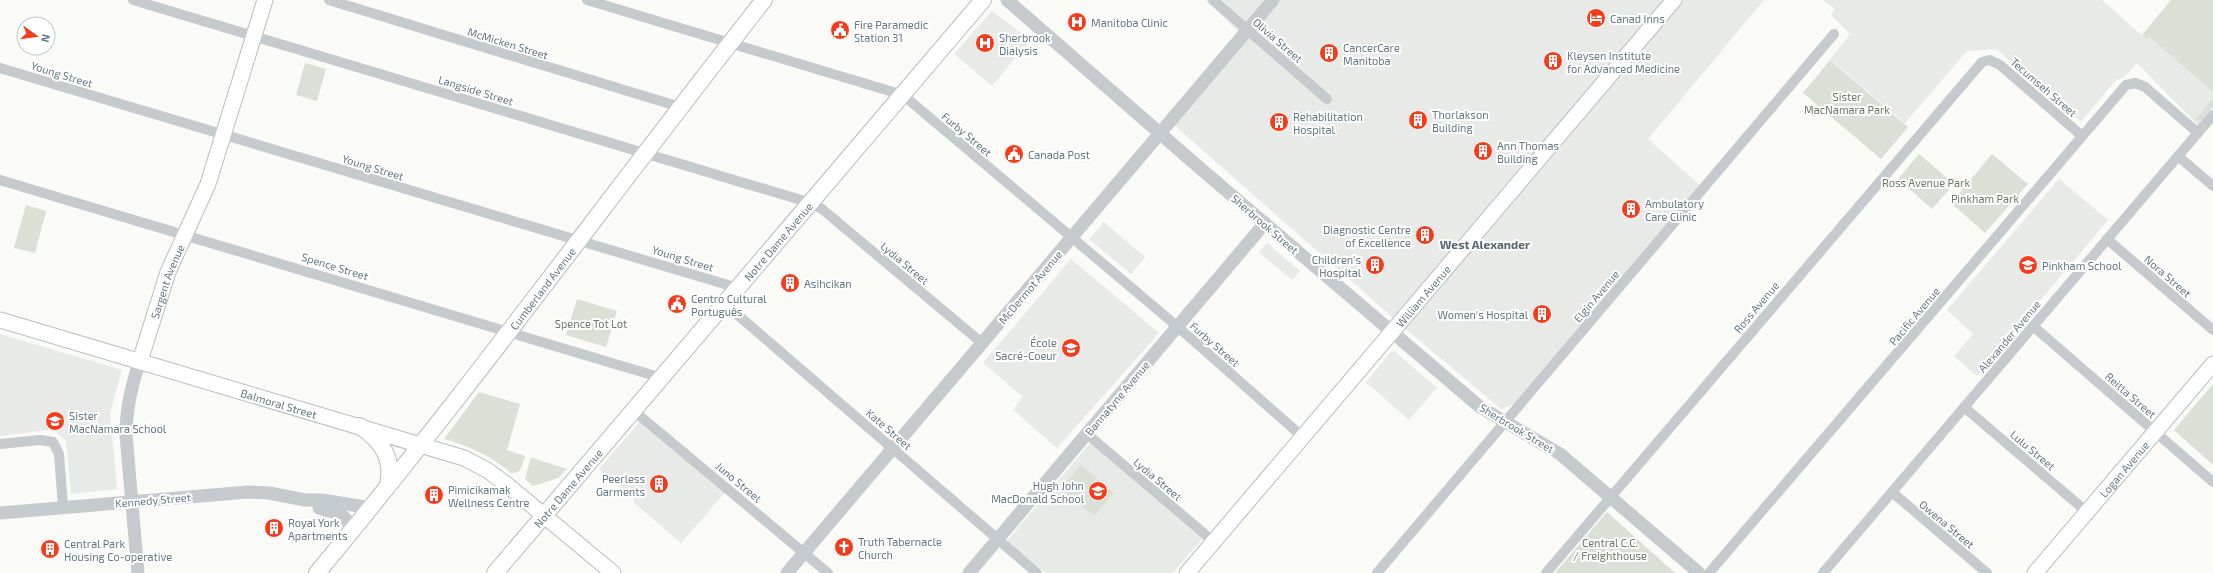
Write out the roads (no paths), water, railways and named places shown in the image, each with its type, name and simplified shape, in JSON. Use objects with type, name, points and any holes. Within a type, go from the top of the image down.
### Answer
[{"type":"main road","name":"Sargent Avenue","points":[[140,361],[158,298],[184,234],[208,184],[265,0]]},
{"type":"main road","name":"Cumberland Avenue","points":[[317,573],[422,445],[644,152],[764,0]]},
{"type":"main road","name":"Notre Dame Avenue","points":[[495,573],[984,0]]},
{"type":"main road","name":"William Avenue","points":[[1187,573],[1304,438],[1391,333],[1674,0]]},
{"type":"main road","name":"Balmoral Street","points":[[0,320],[452,454],[478,465],[506,484],[613,573]]},
{"type":"main road","name":"Logan Avenue","points":[[2035,573],[2213,364]]},
{"type":"main road","points":[[360,426],[375,437],[387,454],[390,470],[388,485]]},
{"type":"street","name":"Langside Street","points":[[133,0],[811,202]]},
{"type":"street","name":"McMicken Street","points":[[329,0],[680,107]]},
{"type":"street","name":"Furby Street","points":[[587,0],[716,39],[731,42],[902,95],[1178,327],[1304,438]]},
{"type":"street","name":"Sherbrook Street","points":[[1007,0],[1391,333],[1480,407],[1555,450],[1611,496],[1699,573]]},
{"type":"street","name":"Olivia Street","points":[[1213,0],[1327,98]]},
{"type":"street","name":"McDermot Avenue","points":[[787,573],[1161,134],[1273,0]]},
{"type":"street","name":"Elgin Avenue","points":[[1377,573],[1834,34]]},
{"type":"street","name":"Tecumseh Street","points":[[1988,60],[2000,65],[2082,136]]},
{"type":"street","name":"Ross Avenue","points":[[1546,573],[1980,63],[1988,60]]},
{"type":"street","name":"Young Street","points":[[0,68],[738,288]]},
{"type":"street","name":"Pacific Avenue","points":[[1709,573],[1861,398],[2126,85],[2133,83],[2141,85],[2198,133]]},
{"type":"street","name":"Alexander Avenue","points":[[1823,573],[2213,115]]},
{"type":"street","points":[[2178,156],[2213,186]]},
{"type":"street","name":"Spence Street","points":[[0,180],[662,378]]},
{"type":"street","name":"Lydia Street","points":[[811,202],[822,209],[982,343]]},
{"type":"street","name":"Bannatyne Avenue","points":[[969,573],[1178,327],[1264,223]]},
{"type":"street","name":"Nora Street","points":[[2107,239],[2213,330]]},
{"type":"street","name":"Kate Street","points":[[725,304],[1037,573]]},
{"type":"street","name":"Reitta Street","points":[[2033,326],[2213,482]]},
{"type":"street","name":"Sargent Avenue","points":[[138,573],[126,435],[126,412],[129,394],[140,361]]},
{"type":"street","name":"Lulu Street","points":[[1964,407],[2087,512]]},
{"type":"street","name":"Juno Street","points":[[634,411],[828,573]]},
{"type":"street","name":"Lydia Street","points":[[1087,434],[1214,542]]},
{"type":"street","points":[[0,444],[40,440],[53,442],[58,454],[63,507]]},
{"type":"street","name":"Kennedy Street","points":[[0,513],[248,492],[269,493],[305,500],[322,500],[339,504],[371,508]]},
{"type":"street","name":"Owena Street","points":[[1892,492],[1987,573]]},
{"type":"street","name":"Kennedy Street","points":[[305,500],[319,508],[343,515],[347,519],[352,531]]},
{"type":"place","name":"Canad Inns","points":[[1596,18]]},
{"type":"place","name":"Manitoba Clinic","points":[[1077,22]]},
{"type":"place","name":"Fire Paramedic Station 31","points":[[840,30]]},
{"type":"place","name":"Sherbrook Dialysis","points":[[985,43]]},
{"type":"place","name":"CancerCare Manitoba","points":[[1329,53]]},
{"type":"place","name":"Kleysen Institute for Advanced Medicine","points":[[1553,61]]},
{"type":"place","name":"Thorlakson Building","points":[[1418,120]]},
{"type":"place","name":"Rehabilitation Hospital","points":[[1279,122]]},
{"type":"place","name":"Ann Thomas Building","points":[[1483,151]]},
{"type":"place","name":"Canada Post","points":[[1014,154]]},
{"type":"place","name":"Ambulatory Care Clinic","points":[[1631,209]]},
{"type":"place","name":"Diagnostic Centre of Excellence","points":[[1425,235]]},
{"type":"place","name":"Children's Hospital","points":[[1375,265]]},
{"type":"place","name":"Pinkham School","points":[[2028,265]]},
{"type":"place","name":"Asihcikan","points":[[790,283]]},
{"type":"place","name":"Centro Cultural Português","points":[[677,304]]},
{"type":"place","name":"Women's Hospital","points":[[1542,314]]},
{"type":"place","name":"École Sacré-Coeur","points":[[1071,348]]},
{"type":"place","name":"Sister MacNamara School","points":[[55,421]]},
{"type":"place","name":"Peerless Garments","points":[[659,484]]},
{"type":"place","name":"Hugh John MacDonald School","points":[[1098,491]]},
{"type":"place","name":"Pimicikamak Wellness Centre","points":[[434,495]]},
{"type":"place","name":"Royal York Apartments","points":[[274,528]]},
{"type":"place","name":"Truth Tabernacle Church","points":[[844,547]]},
{"type":"place","name":"Central Park Housing Co-operative","points":[[50,549]]},
{"type":"district","name":"West Alexander","points":[[1485,244]]},
{"type":"park label","name":"Sister MacNamara Park","points":[[1847,102]]},
{"type":"park label","name":"Ross Avenue Park","points":[[1926,182]]},
{"type":"park label","name":"Pinkham Park","points":[[1985,198]]},
{"type":"park label","name":"Spence Tot Lot","points":[[591,323]]},
{"type":"park label","name":"Central C.C. / Freighthouse","points":[[1610,548]]}]
